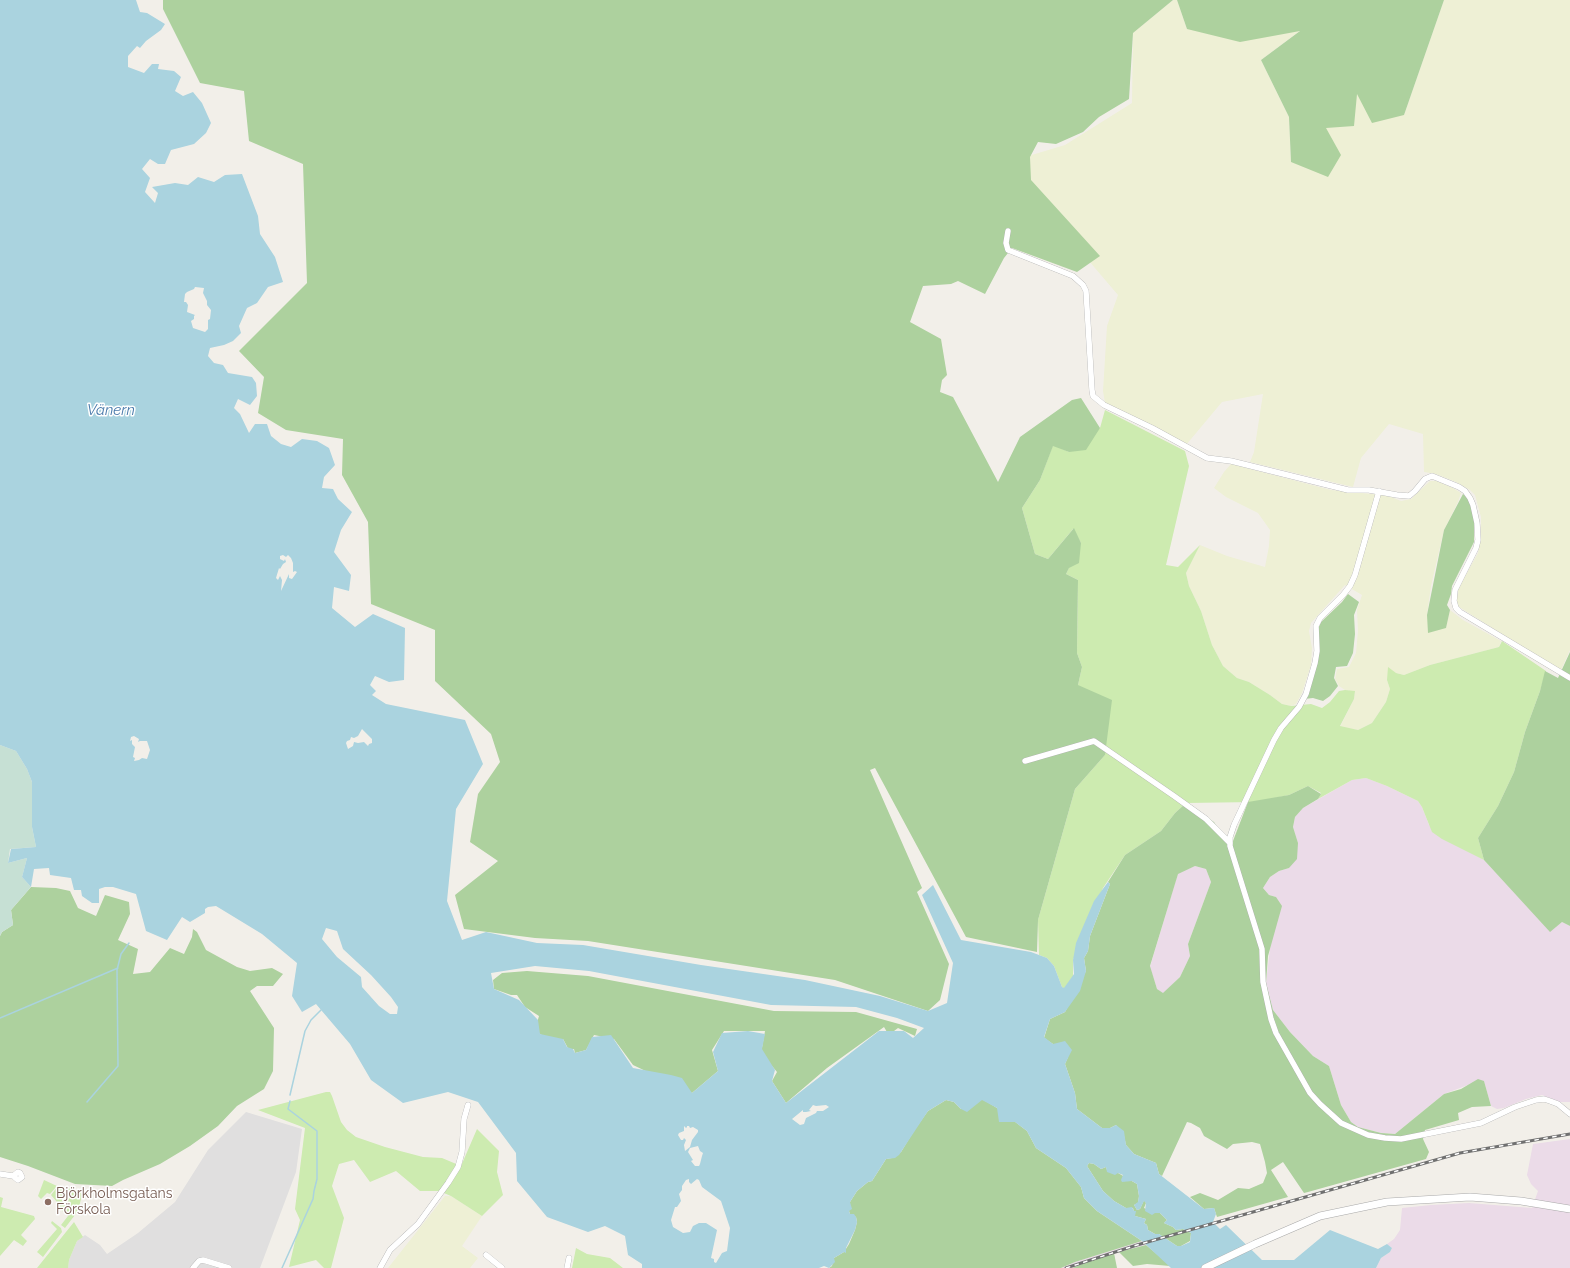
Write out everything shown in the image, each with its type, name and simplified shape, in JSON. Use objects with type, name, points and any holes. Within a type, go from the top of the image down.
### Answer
[{"type":"street","points":[[1008,231],[1006,243],[1008,250],[1073,276],[1083,285],[1086,291],[1093,396],[1104,405],[1152,428],[1207,458],[1237,462],[1348,490],[1379,491],[1409,496],[1425,479],[1432,476],[1460,487],[1468,494],[1474,511],[1478,540],[1476,548],[1455,590],[1454,601],[1456,608],[1474,621],[1570,678]]},
{"type":"street","points":[[1379,491],[1355,575],[1350,586],[1320,618],[1316,626],[1317,651],[1306,694],[1299,707],[1274,740],[1234,825],[1230,837],[1230,843],[1262,949],[1263,982],[1271,1019],[1276,1033],[1310,1093],[1341,1123],[1368,1135],[1401,1139],[1481,1123],[1515,1107],[1544,1099],[1558,1104],[1570,1114]]},
{"type":"street","points":[[1025,761],[1094,741],[1206,819],[1230,843]]},
{"type":"street","points":[[380,1268],[390,1250],[418,1224],[458,1167],[462,1152],[464,1119],[468,1105]]},
{"type":"street","points":[[0,1174],[13,1176]]},
{"type":"street","points":[[1205,1268],[1255,1244],[1320,1216],[1388,1202],[1470,1197],[1521,1201],[1570,1209]]},
{"type":"street","points":[[486,1255],[502,1268]]},
{"type":"street","points":[[567,1268],[569,1258]]},
{"type":"street","points":[[193,1268],[199,1261],[203,1260],[229,1268]]},
{"type":"shaded area","points":[[1366,778],[1418,801],[1429,825],[1484,860],[1550,931],[1562,922],[1570,926],[1570,1102],[1559,1102],[1542,1095],[1497,1109],[1491,1106],[1484,1081],[1444,1094],[1395,1134],[1381,1133],[1358,1127],[1351,1122],[1341,1105],[1329,1066],[1313,1056],[1290,1032],[1273,1010],[1266,983],[1276,897],[1269,895],[1263,888],[1270,877],[1279,871],[1289,868],[1298,843],[1293,827],[1295,817],[1303,808],[1352,780]]},
{"type":"shaded area","points":[[1195,866],[1206,869],[1211,882],[1188,944],[1190,956],[1180,977],[1163,994],[1157,989],[1150,967],[1178,873]]},
{"type":"shaded area","points":[[246,1112],[302,1129],[296,1172],[260,1268],[68,1268],[69,1260],[77,1241],[85,1235],[100,1245],[107,1254],[138,1233],[175,1202],[208,1150]]},
{"type":"shaded area","points":[[1570,1139],[1570,1268],[1376,1268],[1381,1258],[1390,1252],[1392,1248],[1387,1244],[1394,1239],[1400,1230],[1402,1208],[1469,1203],[1532,1208],[1538,1191],[1531,1184],[1527,1175],[1533,1144]]},
{"type":"shaded area","points":[[1142,1241],[1146,1245],[1114,1253],[1072,1268],[1061,1268],[1075,1262]]},
{"type":"green space","points":[[163,0],[1173,0],[1133,33],[1129,99],[1099,117],[1083,132],[1056,144],[1038,142],[1030,157],[1031,180],[1100,256],[1077,272],[1012,248],[1004,258],[985,294],[958,281],[951,284],[923,286],[910,322],[941,339],[947,375],[942,380],[940,392],[953,397],[998,482],[1020,437],[1072,400],[1081,398],[1100,428],[1086,450],[1069,452],[1053,446],[1040,480],[1022,508],[1035,554],[1048,559],[1074,528],[1081,543],[1079,563],[1069,568],[1066,574],[1078,580],[1077,653],[1082,667],[1078,685],[1112,700],[1105,755],[1075,789],[1038,920],[1037,952],[966,937],[875,768],[870,770],[922,888],[917,892],[949,964],[940,1000],[928,1011],[835,980],[588,941],[535,938],[464,929],[455,895],[498,861],[470,842],[478,794],[500,762],[491,734],[435,681],[435,630],[371,604],[368,522],[342,475],[343,439],[286,430],[258,413],[264,377],[239,351],[307,283],[303,164],[249,141],[244,91],[200,83],[163,9]]},
{"type":"green space","points":[[1173,0],[1177,0],[1187,29],[1301,30],[1261,60],[1289,117],[1291,162],[1326,128],[1357,93],[1404,115],[1444,0],[1570,0],[1570,650],[1561,670],[1456,605],[1458,589],[1478,553],[1481,535],[1481,517],[1475,495],[1470,490],[1456,482],[1436,474],[1424,472],[1423,434],[1389,424],[1361,458],[1353,487],[1250,462],[1254,452],[1263,394],[1222,402],[1186,445],[1105,403],[1103,391],[1107,326],[1118,295],[1024,185],[1025,157],[1065,145],[1132,103],[1133,33]]},
{"type":"green space","points":[[1177,0],[1444,0],[1404,115],[1372,123],[1357,94],[1354,126],[1326,128],[1341,155],[1328,177],[1291,162],[1289,117],[1261,60],[1300,31],[1240,42],[1187,29]]},
{"type":"green space","points":[[1105,410],[1185,451],[1189,466],[1166,565],[1178,567],[1200,545],[1186,573],[1189,586],[1201,611],[1212,645],[1223,666],[1237,678],[1249,682],[1282,704],[1291,706],[1311,704],[1322,708],[1330,702],[1339,691],[1355,691],[1354,699],[1340,726],[1358,730],[1372,723],[1386,702],[1390,689],[1387,680],[1388,667],[1396,673],[1404,675],[1430,665],[1499,647],[1502,641],[1546,671],[1525,732],[1514,772],[1498,806],[1478,838],[1484,860],[1442,839],[1432,832],[1418,801],[1366,778],[1352,780],[1318,799],[1321,793],[1308,786],[1289,795],[1256,802],[1186,803],[1175,813],[1161,831],[1125,855],[1103,888],[1073,960],[1073,977],[1065,988],[1062,987],[1054,966],[1047,958],[1039,955],[1038,920],[1075,789],[1105,755],[1078,685],[1082,667],[1077,653],[1078,580],[1066,574],[1081,543],[1073,529],[1048,559],[1035,554],[1022,508],[1040,480],[1053,445],[1069,452],[1100,428]]},
{"type":"green space","points":[[1231,464],[1331,490],[1382,495],[1401,501],[1411,499],[1430,481],[1437,481],[1461,493],[1444,530],[1431,586],[1427,615],[1446,628],[1450,610],[1463,620],[1501,641],[1499,647],[1430,665],[1404,675],[1396,673],[1387,680],[1390,689],[1386,702],[1372,723],[1358,730],[1340,727],[1354,699],[1355,692],[1345,690],[1339,686],[1335,679],[1337,669],[1349,667],[1356,653],[1358,631],[1357,610],[1362,595],[1345,585],[1311,623],[1309,631],[1312,648],[1311,665],[1302,693],[1296,704],[1291,706],[1282,704],[1249,682],[1237,678],[1223,666],[1212,645],[1201,611],[1189,586],[1186,573],[1200,545],[1227,556],[1265,567],[1270,530],[1258,513],[1226,497],[1214,488]]},
{"type":"green space","points":[[1463,494],[1469,499],[1471,507],[1474,521],[1474,542],[1452,586],[1447,605],[1450,610],[1446,628],[1428,633],[1427,615],[1444,530]]},
{"type":"green space","points":[[1348,594],[1359,602],[1354,615],[1355,634],[1353,653],[1347,666],[1336,667],[1334,678],[1338,686],[1330,696],[1323,701],[1313,698],[1304,699],[1309,689],[1318,629],[1321,622],[1342,602]]},
{"type":"green space","points":[[1570,652],[1570,926],[1562,922],[1550,932],[1484,860],[1478,838],[1498,806],[1514,772],[1525,732],[1540,691],[1545,671],[1558,678]]},
{"type":"green space","points":[[0,745],[16,751],[27,769],[32,782],[32,827],[36,847],[10,849],[8,863],[27,858],[22,877],[31,887],[11,910],[13,925],[2,932],[0,936]]},
{"type":"green space","points":[[1308,786],[1321,794],[1318,799],[1303,808],[1295,817],[1293,827],[1298,843],[1297,859],[1289,868],[1279,871],[1270,877],[1263,888],[1269,895],[1276,897],[1282,906],[1268,956],[1266,983],[1273,1010],[1290,1032],[1313,1056],[1329,1066],[1341,1105],[1351,1122],[1358,1127],[1381,1133],[1395,1134],[1444,1094],[1461,1089],[1478,1079],[1484,1081],[1491,1106],[1472,1107],[1458,1113],[1459,1120],[1425,1130],[1423,1139],[1429,1152],[1426,1159],[1308,1192],[1304,1193],[1283,1162],[1271,1170],[1288,1197],[1217,1217],[1214,1208],[1204,1209],[1190,1197],[1200,1193],[1218,1200],[1238,1188],[1249,1189],[1263,1183],[1267,1173],[1260,1144],[1252,1142],[1233,1144],[1227,1149],[1204,1136],[1200,1128],[1187,1122],[1162,1176],[1159,1174],[1156,1163],[1134,1154],[1126,1145],[1124,1136],[1116,1125],[1110,1128],[1102,1128],[1077,1109],[1075,1093],[1065,1064],[1068,1057],[1044,1038],[1050,1019],[1065,1012],[1086,971],[1084,958],[1088,951],[1090,936],[1110,884],[1108,882],[1125,855],[1161,831],[1175,813],[1186,803],[1214,822],[1223,836],[1233,841],[1248,802],[1289,795]],"holes":[[[1195,866],[1206,869],[1211,882],[1188,944],[1190,956],[1180,977],[1163,993],[1157,989],[1150,966],[1178,874]]]},
{"type":"green space","points":[[31,887],[56,888],[70,891],[78,908],[96,916],[105,895],[129,902],[130,914],[118,940],[138,949],[133,974],[150,972],[170,948],[184,954],[192,937],[193,929],[197,932],[206,950],[237,967],[250,971],[272,968],[283,974],[273,986],[257,986],[250,991],[274,1028],[273,1071],[264,1089],[237,1106],[218,1126],[190,1146],[160,1164],[112,1186],[75,1184],[0,1157],[0,936],[2,932],[13,925],[11,910]]},
{"type":"green space","points":[[527,971],[588,976],[774,1011],[856,1012],[917,1029],[915,1036],[898,1028],[894,1031],[887,1032],[884,1027],[827,1068],[786,1103],[772,1081],[777,1072],[761,1053],[765,1031],[724,1031],[712,1050],[718,1071],[692,1093],[633,1065],[614,1039],[594,1035],[586,1050],[575,1053],[574,1049],[569,1050],[563,1039],[547,1039],[535,1030],[539,1016],[525,1007],[517,995],[511,995],[494,989],[493,980],[502,973]]},
{"type":"green space","points":[[330,1092],[332,1096],[341,1122],[347,1130],[356,1137],[385,1147],[423,1157],[442,1158],[461,1166],[477,1129],[499,1151],[497,1172],[503,1195],[482,1216],[451,1196],[439,1191],[420,1191],[396,1171],[370,1182],[354,1160],[339,1164],[332,1186],[344,1218],[331,1268],[324,1268],[316,1260],[289,1267],[300,1220],[295,1209],[305,1128],[258,1110]]},
{"type":"green space","points":[[982,1099],[997,1108],[1027,1131],[1036,1148],[1066,1168],[1081,1187],[1084,1198],[1097,1211],[1142,1241],[1075,1262],[1061,1268],[829,1268],[832,1266],[834,1258],[844,1252],[855,1230],[857,1222],[856,1217],[850,1214],[850,1202],[857,1191],[868,1182],[872,1181],[886,1159],[892,1158],[901,1152],[928,1111],[946,1100],[954,1102],[961,1109]]},
{"type":"green space","points":[[1089,1163],[1094,1164],[1101,1169],[1106,1167],[1107,1170],[1118,1173],[1137,1184],[1139,1196],[1138,1203],[1134,1205],[1137,1210],[1140,1209],[1144,1200],[1146,1203],[1144,1208],[1155,1213],[1160,1213],[1167,1220],[1164,1223],[1176,1230],[1183,1229],[1191,1233],[1190,1241],[1181,1246],[1177,1246],[1159,1234],[1155,1234],[1148,1230],[1147,1225],[1144,1223],[1146,1219],[1135,1216],[1133,1208],[1126,1208],[1114,1201],[1103,1191],[1087,1166]]},
{"type":"green space","points":[[44,1180],[57,1186],[50,1194],[47,1193],[41,1199],[38,1196]]},
{"type":"green space","points":[[58,1186],[80,1191],[82,1195],[78,1211],[65,1228],[61,1225],[68,1216],[59,1208],[56,1204],[57,1202],[51,1195]]},
{"type":"green space","points":[[445,1196],[451,1196],[482,1216],[462,1246],[478,1258],[470,1268],[388,1268]]},
{"type":"green space","points":[[0,1197],[3,1198],[1,1207],[34,1216],[35,1219],[21,1235],[27,1241],[23,1246],[14,1240],[0,1256]]},
{"type":"green space","points":[[52,1221],[61,1228],[62,1232],[43,1257],[37,1252],[57,1229],[51,1223]]},
{"type":"green space","points":[[74,1222],[83,1237],[77,1241],[69,1260],[68,1268],[37,1268]]},
{"type":"green space","points":[[1146,1245],[1170,1266],[1147,1264],[1133,1266],[1119,1252]]},
{"type":"green space","points":[[576,1248],[587,1254],[610,1258],[623,1268],[572,1268]]},
{"type":"green space","points":[[1114,1253],[1117,1268],[1072,1268],[1090,1261]]},
{"type":"water","name":"Vänern","points":[[0,0],[136,0],[140,12],[147,13],[165,24],[161,30],[146,41],[140,48],[137,46],[128,56],[128,67],[144,73],[152,64],[159,64],[158,69],[174,71],[181,77],[175,91],[183,96],[193,92],[202,103],[211,123],[206,133],[194,144],[171,150],[165,164],[158,164],[150,159],[142,169],[150,178],[145,192],[155,203],[158,193],[152,187],[175,183],[188,185],[198,177],[214,182],[225,175],[242,174],[258,216],[260,234],[275,257],[283,282],[268,287],[257,303],[247,308],[239,326],[241,333],[233,341],[224,345],[210,348],[208,356],[214,363],[223,365],[228,373],[252,377],[256,383],[257,396],[250,405],[238,399],[234,408],[240,414],[249,433],[255,424],[267,424],[271,436],[281,444],[291,447],[302,439],[317,441],[329,448],[335,465],[324,477],[322,488],[333,489],[338,499],[352,512],[341,530],[334,552],[351,575],[349,591],[334,587],[332,608],[355,627],[373,614],[405,628],[404,680],[389,682],[375,676],[370,685],[376,691],[372,695],[386,704],[465,720],[483,764],[456,809],[447,901],[462,940],[486,932],[537,943],[583,945],[701,965],[805,980],[880,996],[928,1011],[947,1003],[953,963],[922,895],[933,885],[961,940],[1031,952],[1047,958],[1054,966],[1062,987],[1064,988],[1074,974],[1073,960],[1076,943],[1094,901],[1108,882],[1110,884],[1090,936],[1088,951],[1084,958],[1086,971],[1080,991],[1065,1012],[1050,1019],[1044,1037],[1053,1044],[1065,1041],[1072,1050],[1065,1064],[1075,1093],[1077,1109],[1102,1128],[1110,1128],[1116,1125],[1124,1131],[1126,1145],[1134,1154],[1156,1163],[1159,1174],[1204,1209],[1214,1208],[1216,1214],[1213,1222],[1220,1229],[1226,1225],[1262,1260],[1294,1260],[1330,1230],[1378,1249],[1387,1244],[1392,1248],[1390,1252],[1381,1258],[1376,1268],[1171,1268],[1142,1241],[1097,1211],[1084,1198],[1081,1187],[1066,1168],[1036,1148],[1027,1131],[1015,1122],[999,1122],[997,1108],[982,1100],[967,1112],[961,1109],[954,1102],[946,1100],[928,1111],[899,1155],[895,1158],[886,1159],[872,1181],[868,1182],[857,1191],[850,1202],[852,1209],[849,1211],[850,1214],[854,1214],[856,1217],[857,1222],[855,1230],[846,1248],[846,1253],[844,1252],[834,1258],[835,1262],[829,1268],[824,1266],[819,1268],[642,1268],[642,1264],[628,1255],[625,1236],[605,1226],[588,1232],[547,1217],[517,1181],[516,1153],[478,1102],[448,1092],[403,1103],[371,1080],[350,1044],[316,1004],[302,1012],[292,996],[297,963],[262,934],[216,906],[208,907],[205,909],[205,913],[190,922],[182,917],[167,940],[146,931],[136,894],[113,887],[105,887],[99,889],[99,903],[92,903],[82,896],[81,890],[74,890],[71,878],[50,875],[49,868],[34,869],[31,887],[22,877],[27,858],[8,863],[11,849],[36,847],[32,827],[32,782],[27,769],[16,751],[0,745]],"holes":[[[195,287],[204,288],[203,293],[207,301],[207,305],[211,310],[210,319],[208,320],[208,329],[205,332],[193,328],[191,321],[194,319],[195,315],[187,312],[188,305],[184,302],[185,294]],[[283,555],[286,557],[288,555],[293,563],[293,572],[297,572],[292,579],[289,578],[289,574],[281,591],[282,580],[280,576],[278,580],[276,578],[279,568],[280,569],[286,562],[285,559],[284,561],[280,559],[280,556]],[[362,729],[372,739],[372,743],[368,746],[364,742],[354,742],[353,746],[348,749],[346,743],[347,741],[350,740],[351,737],[354,738],[358,736]],[[134,736],[139,739],[138,742],[147,741],[150,750],[147,759],[142,758],[134,761],[135,758],[133,757],[135,747],[132,744],[132,740],[130,741],[131,737]],[[326,928],[337,931],[343,949],[371,975],[391,997],[398,1007],[397,1014],[390,1014],[379,1006],[362,987],[361,977],[337,957],[322,939]],[[535,966],[589,971],[771,1005],[856,1007],[897,1018],[924,1028],[913,1038],[904,1031],[879,1031],[786,1103],[772,1081],[775,1070],[762,1049],[765,1034],[748,1031],[722,1033],[713,1052],[718,1071],[692,1093],[682,1078],[633,1068],[611,1035],[592,1037],[586,1050],[575,1053],[573,1049],[567,1047],[563,1039],[540,1034],[538,1020],[519,1000],[494,989],[491,973]],[[813,1105],[826,1105],[829,1107],[823,1111],[817,1111],[806,1118],[804,1124],[800,1125],[792,1119],[803,1110],[803,1112],[811,1111],[809,1110]],[[684,1126],[686,1128],[687,1126],[690,1128],[693,1127],[698,1130],[690,1147],[685,1151],[684,1145],[686,1140],[684,1138],[681,1140],[678,1135],[684,1131]],[[698,1146],[700,1151],[703,1153],[699,1166],[695,1166],[691,1161],[693,1160],[688,1152],[690,1148]],[[1089,1163],[1094,1164],[1101,1169],[1106,1167],[1107,1172],[1115,1175],[1118,1173],[1123,1175],[1121,1180],[1122,1182],[1132,1181],[1137,1184],[1139,1196],[1138,1202],[1134,1205],[1137,1210],[1140,1209],[1144,1201],[1146,1203],[1145,1211],[1152,1215],[1155,1213],[1160,1213],[1167,1220],[1164,1223],[1176,1230],[1183,1229],[1191,1233],[1190,1242],[1177,1246],[1159,1234],[1155,1234],[1148,1230],[1147,1225],[1144,1223],[1146,1219],[1135,1216],[1136,1211],[1134,1211],[1132,1207],[1126,1208],[1114,1201],[1103,1191],[1087,1166]],[[689,1179],[691,1184],[697,1179],[702,1187],[721,1201],[730,1228],[727,1251],[722,1253],[716,1263],[714,1262],[714,1259],[711,1258],[717,1230],[706,1223],[699,1223],[693,1226],[690,1232],[683,1233],[673,1227],[671,1220],[675,1207],[677,1207],[681,1201],[679,1194],[682,1190],[682,1186],[686,1180]]]},
{"type":"waterway","points":[[87,1102],[118,1066],[117,970],[121,954],[129,943]]},
{"type":"waterway","points":[[0,1018],[118,968]]},
{"type":"waterway","points":[[290,1095],[305,1031],[311,1020],[321,1010]]},
{"type":"waterway","points":[[282,1268],[313,1199],[317,1179],[317,1131],[288,1109],[290,1101]]},
{"type":"railway","points":[[1066,1268],[1137,1245],[1460,1153],[1570,1134]]},
{"type":"place","name":"Björkholmsgatans Förskola","points":[[48,1202]]}]
